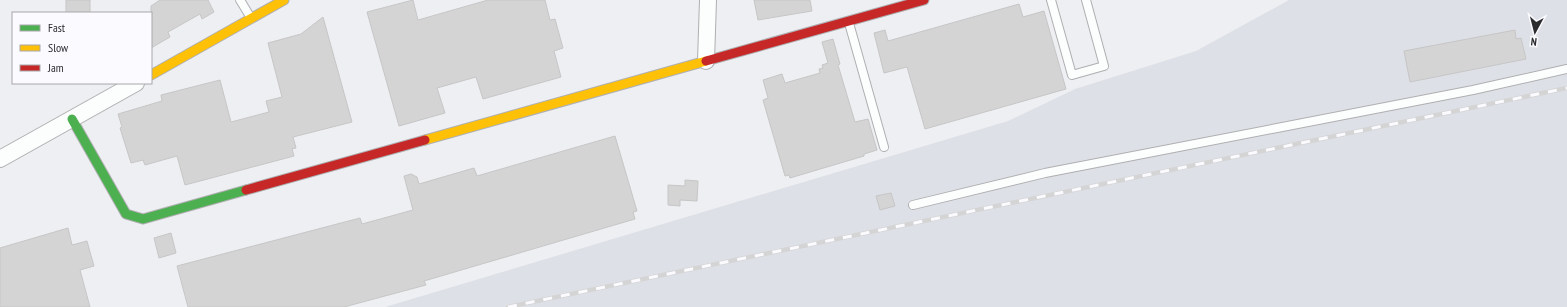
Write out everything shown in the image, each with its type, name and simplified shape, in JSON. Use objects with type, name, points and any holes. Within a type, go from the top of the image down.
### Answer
[{"type":"street","points":[[152,74],[284,0]]},
{"type":"street","points":[[706,60],[708,0]]},
{"type":"street","points":[[72,119],[126,214],[143,220],[706,60],[849,21],[900,3],[924,0]]},
{"type":"street","points":[[0,159],[134,84]]},
{"type":"lane","points":[[240,0],[251,18]]},
{"type":"lane","points":[[1051,0],[1072,75],[1104,66],[1086,0]]},
{"type":"lane","points":[[849,21],[884,147]]},
{"type":"lane","points":[[913,205],[1045,172],[1473,90],[1567,69]]},
{"type":"shaded area","points":[[1289,0],[1567,0],[1567,307],[385,307],[1008,121],[1075,89],[1196,51]]},
{"type":"building","points":[[66,0],[90,0],[90,12],[66,12]]},
{"type":"building","points":[[160,0],[208,0],[214,12],[202,19],[200,14],[168,32],[170,37],[152,47],[151,6]]},
{"type":"building","points":[[413,0],[418,20],[488,0],[545,0],[550,20],[555,19],[563,48],[554,51],[561,77],[483,99],[476,77],[437,88],[445,113],[399,126],[367,12]]},
{"type":"building","points":[[754,0],[810,0],[812,11],[758,20]]},
{"type":"building","points":[[1019,4],[1023,17],[1044,11],[1066,89],[925,129],[907,67],[884,73],[874,33],[885,30],[888,41]]},
{"type":"building","points":[[323,17],[352,122],[293,137],[296,148],[292,149],[294,156],[185,185],[177,156],[145,165],[143,160],[131,163],[120,128],[122,127],[118,114],[162,101],[161,95],[220,80],[231,122],[269,112],[266,101],[282,97],[268,43],[301,34]]},
{"type":"building","points":[[1515,30],[1516,39],[1521,38],[1526,59],[1410,82],[1404,51]]},
{"type":"building","points":[[833,39],[840,64],[838,65],[855,122],[868,119],[877,150],[864,154],[864,156],[790,178],[789,175],[785,176],[763,100],[768,98],[763,80],[782,74],[785,83],[820,73],[819,69],[823,68],[822,65],[828,63],[822,42]]},
{"type":"building","points":[[615,136],[637,211],[633,212],[635,219],[424,281],[426,285],[344,307],[188,307],[177,266],[360,218],[362,224],[413,210],[404,176],[411,174],[417,177],[419,184],[474,168],[477,176]]},
{"type":"building","points":[[685,180],[698,181],[697,201],[680,200],[680,206],[668,205],[668,185],[685,186]]},
{"type":"building","points":[[891,193],[895,206],[880,210],[876,196]]},
{"type":"building","points":[[68,228],[72,245],[87,241],[94,266],[80,270],[90,307],[0,307],[0,248]]},
{"type":"building","points":[[171,233],[176,253],[159,258],[154,238]]},
{"type":"railway","points":[[508,307],[1567,88]]},
{"type":"traffic: fast","points":[[72,119],[126,214],[143,219],[246,190]]},
{"type":"traffic: slow","points":[[152,74],[284,0]]},
{"type":"traffic: slow","points":[[425,140],[706,61]]},
{"type":"traffic: jam","points":[[706,61],[924,0]]},
{"type":"traffic: jam","points":[[246,190],[425,140]]}]
